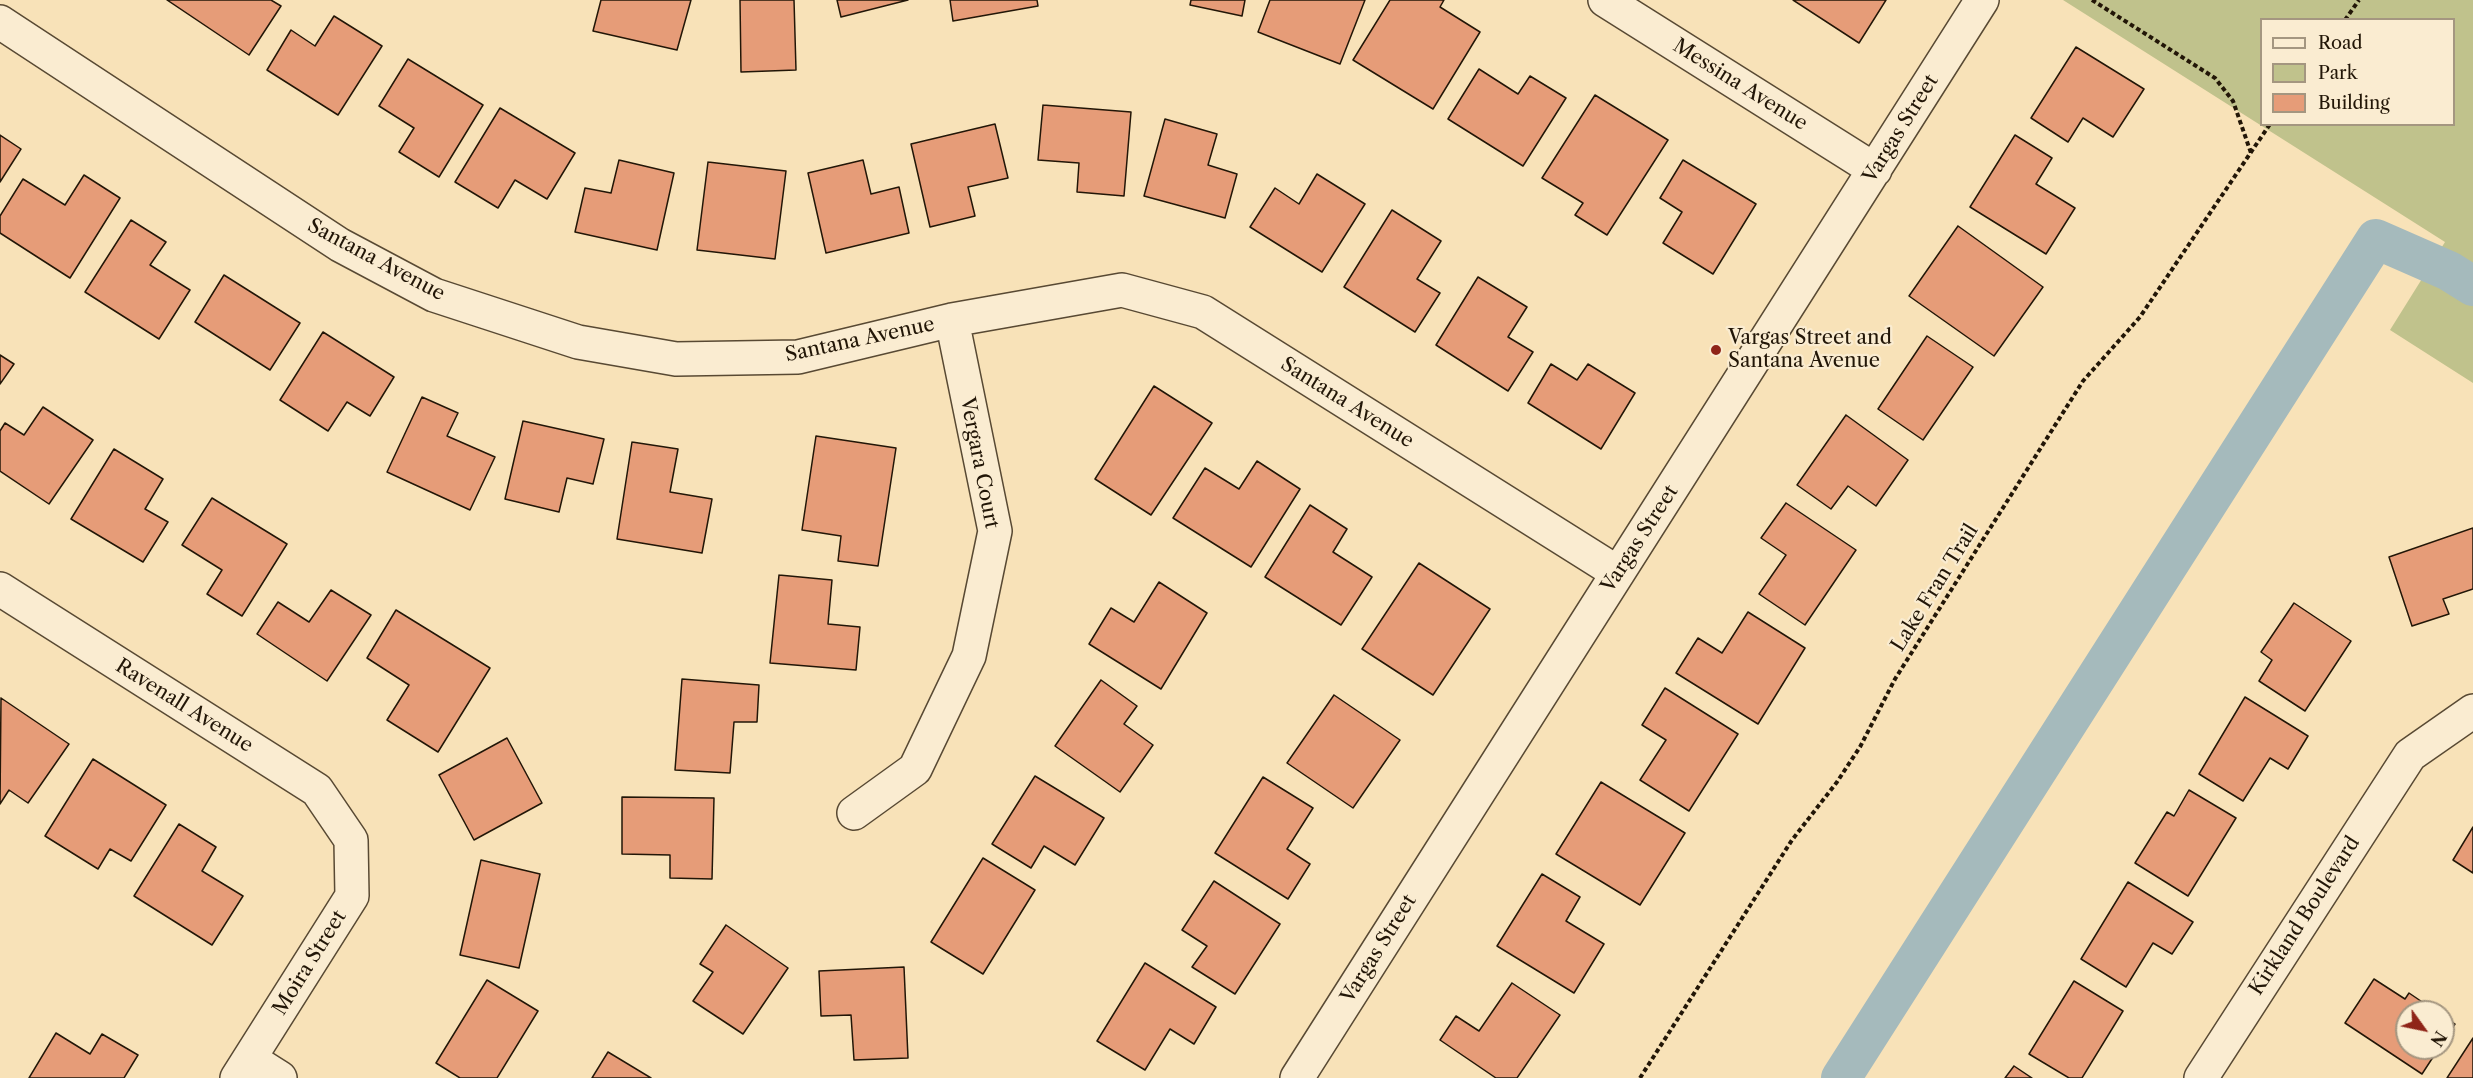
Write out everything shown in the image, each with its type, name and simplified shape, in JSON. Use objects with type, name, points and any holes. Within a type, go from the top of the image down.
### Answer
[{"type":"street","name":"Messina Avenue","points":[[1605,0],[1875,170]]},
{"type":"street","name":"Vargas Street","points":[[1297,1078],[1982,0]]},
{"type":"street","name":"Santana Avenue","points":[[0,22],[340,246],[435,295],[578,342],[676,359],[798,357],[952,320],[1122,290],[1203,312],[1618,573]]},
{"type":"street","name":"Vergara Court","points":[[854,813],[915,768],[969,656],[995,531],[952,320]]},
{"type":"street","name":"Ravenall Avenue","points":[[0,589],[317,790],[351,840]]},
{"type":"street","name":"Kirkland Boulevard","points":[[2213,1074],[2410,755],[2473,711]]},
{"type":"street","name":"Moira Street","points":[[243,1068],[352,897],[351,840]]},
{"type":"street","points":[[243,1068],[280,1078]]},
{"type":"path","points":[[2092,0],[2215,78],[2233,101],[2251,153]]},
{"type":"path","points":[[2346,18],[2359,0]]},
{"type":"path","name":"Lake Fran Trail","points":[[1640,1078],[1792,840],[1837,782],[1860,747],[1895,679],[2083,381],[2140,317],[2269,126]]},
{"type":"green space","points":[[2063,0],[2473,0],[2473,383],[2390,330],[2445,242],[2262,126],[2455,126],[2455,18],[2260,18],[2260,125]]},
{"type":"building","points":[[167,0],[271,0],[281,6],[249,55]]},
{"type":"building","points":[[601,0],[691,0],[677,50],[593,31]]},
{"type":"building","points":[[740,0],[794,0],[796,70],[741,72]]},
{"type":"building","points":[[837,0],[908,0],[841,17]]},
{"type":"building","points":[[950,0],[1037,0],[1038,6],[953,21]]},
{"type":"building","points":[[1191,0],[1245,0],[1242,16],[1190,5]]},
{"type":"building","points":[[1270,0],[1365,0],[1340,64],[1258,32]]},
{"type":"building","points":[[1390,0],[1444,0],[1440,7],[1480,32],[1433,109],[1353,60]]},
{"type":"building","points":[[1793,0],[1886,0],[1859,43]]},
{"type":"building","points":[[334,16],[382,46],[338,115],[267,70],[291,30],[315,46]]},
{"type":"building","points":[[2076,47],[2144,89],[2113,137],[2083,118],[2068,142],[2031,118]]},
{"type":"building","points":[[408,59],[483,105],[439,177],[399,152],[414,128],[379,106]]},
{"type":"building","points":[[1479,69],[1518,94],[1530,76],[1566,98],[1523,166],[1448,119]]},
{"type":"building","points":[[1595,95],[1668,140],[1607,235],[1575,215],[1583,203],[1542,178]]},
{"type":"building","points":[[1043,105],[1131,112],[1124,196],[1077,192],[1079,163],[1038,160]]},
{"type":"building","points":[[500,108],[575,153],[547,199],[515,180],[498,208],[455,182]]},
{"type":"building","points":[[1165,119],[1217,134],[1208,165],[1237,174],[1225,218],[1144,196]]},
{"type":"building","points":[[995,124],[1008,178],[968,187],[975,216],[930,227],[911,144]]},
{"type":"building","points":[[0,135],[21,149],[0,182]]},
{"type":"building","points":[[2015,135],[2052,158],[2036,184],[2075,208],[2046,254],[1970,207]]},
{"type":"building","points":[[619,160],[674,173],[657,250],[575,232],[585,188],[611,193]]},
{"type":"building","points":[[863,160],[871,194],[899,187],[909,233],[826,253],[808,173]]},
{"type":"building","points":[[1683,160],[1756,204],[1713,274],[1663,243],[1682,212],[1660,198]]},
{"type":"building","points":[[708,162],[786,171],[775,259],[697,250]]},
{"type":"building","points":[[1317,174],[1365,204],[1322,272],[1250,227],[1275,188],[1299,204]]},
{"type":"building","points":[[84,175],[120,198],[70,278],[0,233],[0,216],[23,179],[65,205]]},
{"type":"building","points":[[1392,210],[1441,241],[1417,279],[1440,293],[1415,332],[1344,287]]},
{"type":"building","points":[[131,220],[166,242],[150,265],[190,290],[159,339],[85,292]]},
{"type":"building","points":[[1958,226],[2043,287],[1994,356],[1909,296]]},
{"type":"building","points":[[224,275],[300,323],[270,370],[195,322]]},
{"type":"building","points":[[1478,277],[1527,307],[1508,337],[1533,352],[1508,391],[1436,345]]},
{"type":"building","points":[[323,332],[394,377],[370,416],[347,402],[328,431],[280,400]]},
{"type":"building","points":[[1927,336],[1973,367],[1923,440],[1878,409]]},
{"type":"building","points":[[0,355],[14,364],[0,384]]},
{"type":"building","points":[[1551,364],[1577,380],[1588,364],[1635,393],[1601,449],[1528,403]]},
{"type":"building","points":[[1154,386],[1212,423],[1151,515],[1095,479]]},
{"type":"building","points":[[422,397],[458,413],[447,436],[495,457],[470,510],[387,472]]},
{"type":"building","points":[[43,407],[93,440],[49,504],[0,471],[0,431],[5,423],[24,435]]},
{"type":"building","points":[[1846,415],[1908,460],[1876,506],[1848,486],[1831,509],[1797,485]]},
{"type":"building","points":[[523,421],[604,439],[593,484],[567,478],[559,512],[505,499]]},
{"type":"building","points":[[816,436],[896,448],[878,566],[838,561],[841,536],[802,530]]},
{"type":"building","points":[[632,442],[678,449],[670,492],[712,499],[702,553],[617,539]]},
{"type":"building","points":[[114,449],[163,479],[145,509],[168,522],[143,562],[71,519]]},
{"type":"building","points":[[1257,461],[1300,489],[1251,567],[1173,518],[1205,468],[1239,489]]},
{"type":"building","points":[[212,498],[287,544],[242,616],[207,594],[222,570],[182,545]]},
{"type":"building","points":[[1786,503],[1856,550],[1805,625],[1759,594],[1786,555],[1761,538]]},
{"type":"building","points":[[1310,505],[1347,529],[1333,552],[1372,577],[1341,625],[1265,577]]},
{"type":"building","points":[[2473,528],[2473,589],[2443,599],[2449,614],[2412,626],[2389,557]]},
{"type":"building","points":[[1419,563],[1490,609],[1433,695],[1362,649]]},
{"type":"building","points":[[779,575],[832,580],[828,624],[860,627],[856,670],[770,663]]},
{"type":"building","points":[[1159,582],[1207,613],[1161,689],[1089,644],[1111,608],[1134,622]]},
{"type":"building","points":[[331,590],[371,615],[327,681],[257,634],[278,602],[309,622]]},
{"type":"building","points":[[2294,603],[2351,641],[2305,711],[2259,681],[2272,660],[2261,652]]},
{"type":"building","points":[[396,610],[490,668],[438,752],[387,720],[409,685],[367,658]]},
{"type":"building","points":[[1748,612],[1805,648],[1758,724],[1676,673],[1698,638],[1722,653]]},
{"type":"building","points":[[682,679],[759,685],[757,722],[734,722],[730,773],[675,770]]},
{"type":"building","points":[[1101,680],[1137,706],[1124,724],[1153,745],[1120,792],[1055,746]]},
{"type":"building","points":[[1665,688],[1738,734],[1689,811],[1640,780],[1666,740],[1642,725]]},
{"type":"building","points":[[1334,695],[1400,740],[1353,808],[1287,763]]},
{"type":"building","points":[[2245,697],[2308,736],[2288,769],[2270,758],[2243,801],[2199,774]]},
{"type":"building","points":[[1,698],[69,744],[28,803],[9,790],[0,804]]},
{"type":"building","points":[[507,738],[542,803],[474,840],[439,775]]},
{"type":"building","points":[[93,759],[166,805],[131,861],[110,849],[98,869],[45,836]]},
{"type":"building","points":[[1035,776],[1104,818],[1075,865],[1044,846],[1031,868],[992,844]]},
{"type":"building","points":[[1263,777],[1313,808],[1287,849],[1310,864],[1288,899],[1215,853]]},
{"type":"building","points":[[1601,782],[1685,833],[1640,905],[1556,854]]},
{"type":"building","points":[[2189,790],[2236,818],[2188,896],[2135,863],[2167,812],[2174,816]]},
{"type":"building","points":[[622,797],[714,798],[712,879],[670,878],[670,855],[622,854]]},
{"type":"building","points":[[179,824],[216,847],[202,871],[243,896],[212,945],[134,896]]},
{"type":"building","points":[[2473,827],[2473,873],[2453,860]]},
{"type":"building","points":[[983,858],[1035,890],[983,974],[931,942]]},
{"type":"building","points":[[481,860],[540,874],[519,968],[460,955]]},
{"type":"building","points":[[1542,874],[1580,897],[1566,921],[1604,944],[1574,993],[1497,946]]},
{"type":"building","points":[[1214,881],[1280,924],[1235,994],[1192,967],[1207,946],[1182,930]]},
{"type":"building","points":[[2128,882],[2193,922],[2172,954],[2153,943],[2126,987],[2081,959]]},
{"type":"building","points":[[726,925],[788,968],[743,1034],[693,1001],[713,972],[700,964]]},
{"type":"building","points":[[1145,963],[1216,1007],[1194,1044],[1170,1029],[1145,1070],[1097,1041]]},
{"type":"building","points":[[904,967],[908,1058],[854,1060],[851,1015],[821,1016],[819,971]]},
{"type":"building","points":[[2374,979],[2405,999],[2409,993],[2419,1000],[2395,1000],[2395,1056],[2345,1023]]},
{"type":"building","points":[[487,980],[538,1011],[497,1078],[460,1078],[436,1063]]},
{"type":"building","points":[[2074,981],[2123,1011],[2082,1078],[2069,1078],[2029,1054]]},
{"type":"building","points":[[1512,983],[1560,1015],[1517,1078],[1496,1078],[1440,1040],[1456,1016],[1479,1031]]},
{"type":"building","points":[[56,1033],[90,1054],[102,1034],[138,1055],[124,1078],[29,1078]]},
{"type":"building","points":[[2473,1038],[2473,1078],[2447,1078]]},
{"type":"building","points":[[608,1052],[651,1078],[592,1078]]},
{"type":"building","points":[[2401,1060],[2431,1060],[2422,1074]]},
{"type":"building","points":[[2014,1066],[2032,1078],[2005,1078]]},
{"type":"waterway","points":[[1841,1078],[2376,239],[2449,271],[2473,286]]},
{"type":"place","name":"Vargas Street and Santana Avenue","points":[[1716,350]]}]
